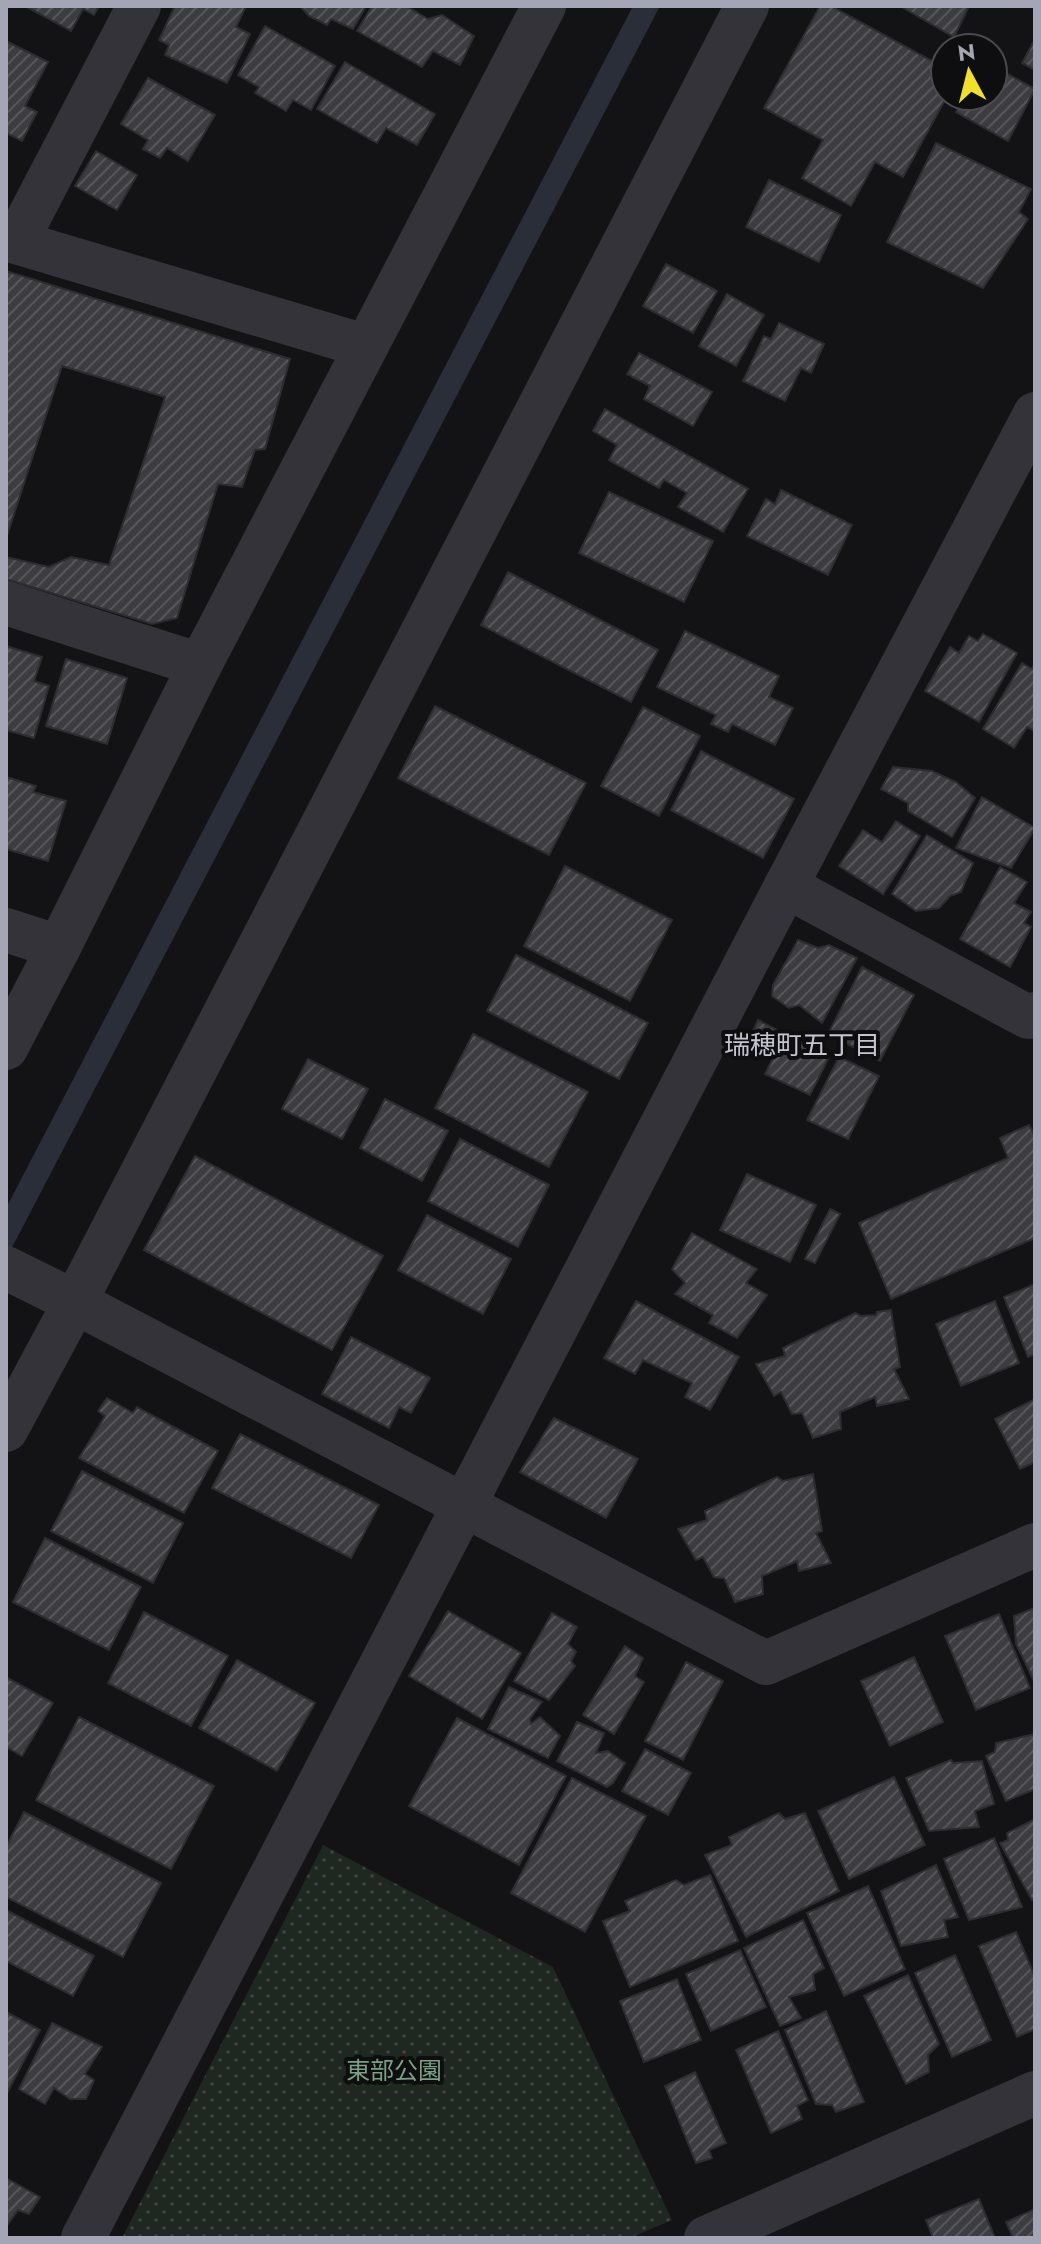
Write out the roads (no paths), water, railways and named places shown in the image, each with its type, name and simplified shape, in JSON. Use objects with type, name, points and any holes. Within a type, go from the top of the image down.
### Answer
[{"type":"street","points":[[139,6],[11,241],[365,346]]},
{"type":"street","points":[[6,1048],[200,665],[544,6]]},
{"type":"street","points":[[6,1430],[40,1285],[747,6]]},
{"type":"street","points":[[83,2238],[1035,414]]},
{"type":"street","points":[[6,603],[200,665]]},
{"type":"street","points":[[786,886],[1028,1017],[1035,1014]]},
{"type":"street","points":[[6,930],[59,947]]},
{"type":"street","points":[[40,1285],[766,1663],[1035,1545]]},
{"type":"street","points":[[706,2238],[1035,2093]]},
{"type":"district","name":"瑞穂町五丁目","points":[[802,1045]]},
{"type":"park label","name":"東部公園","points":[[394,2071]]}]
